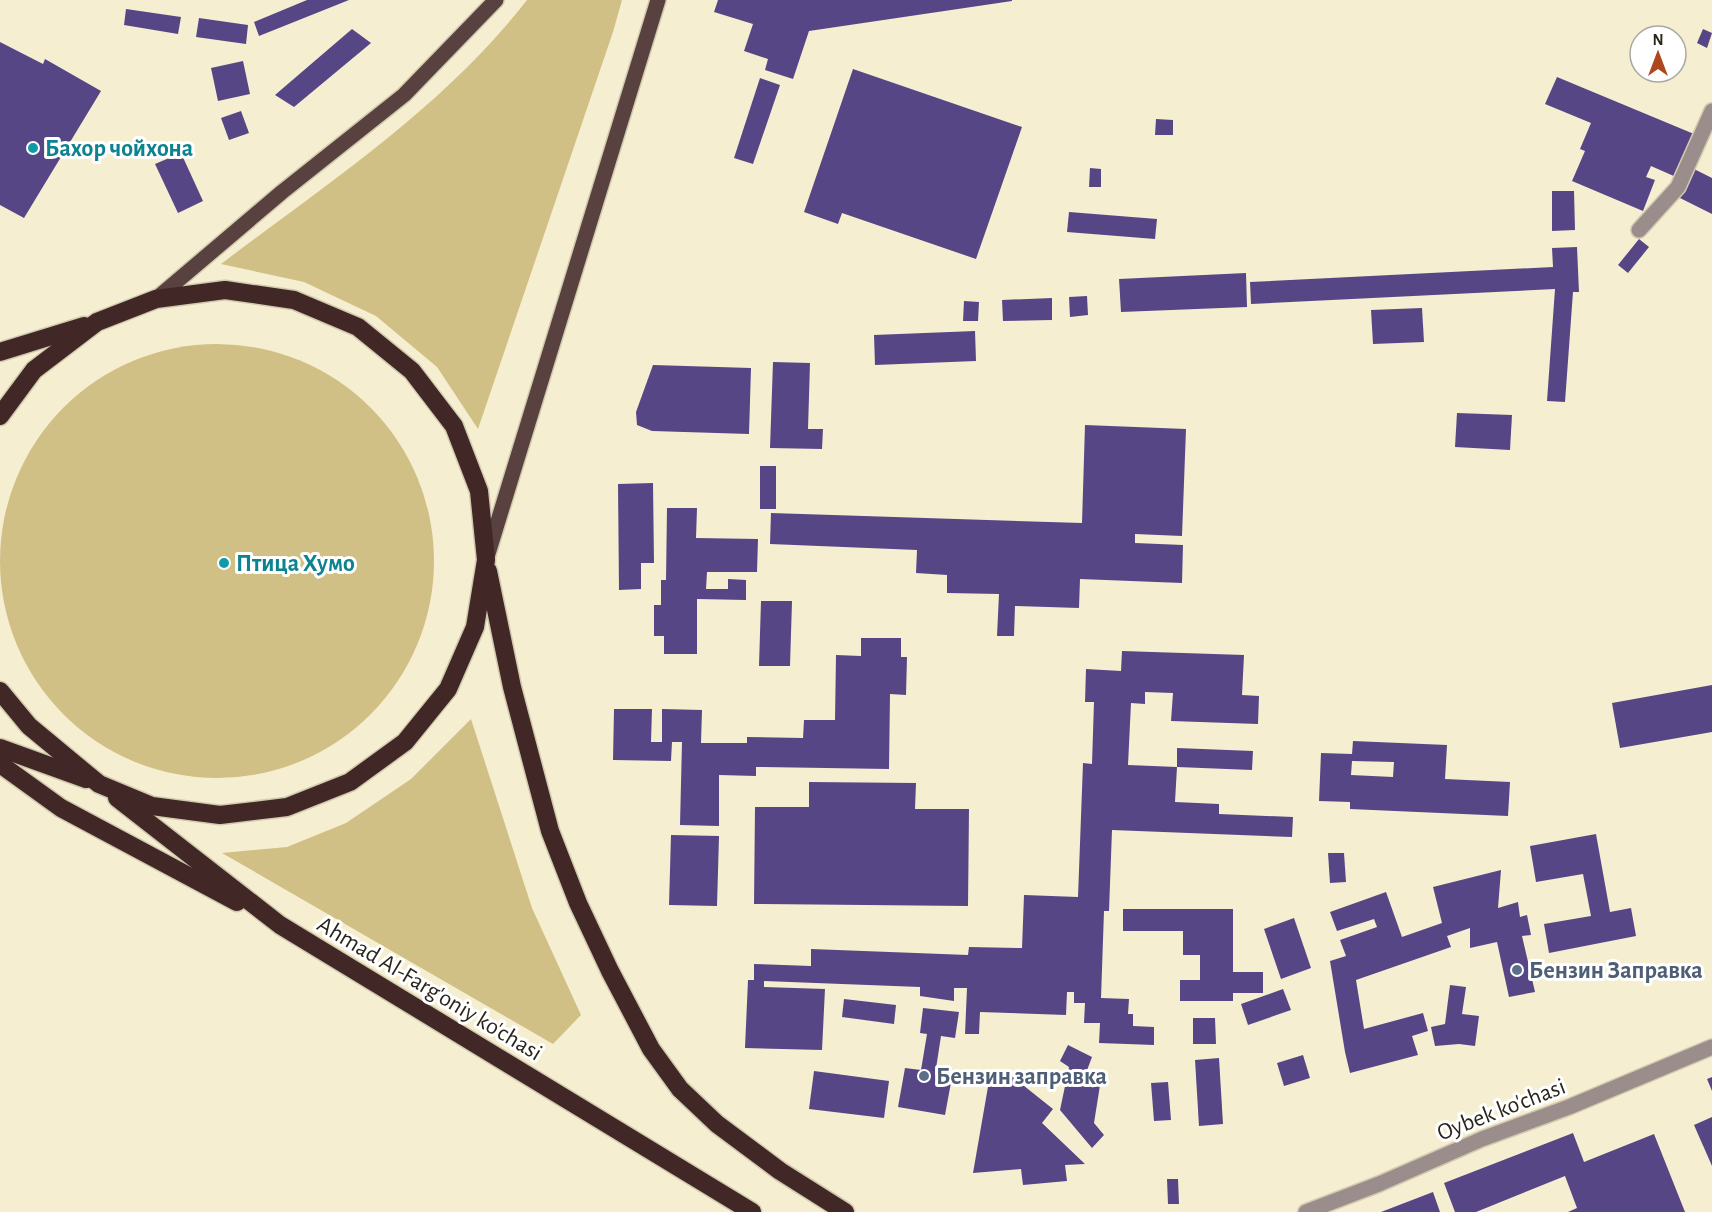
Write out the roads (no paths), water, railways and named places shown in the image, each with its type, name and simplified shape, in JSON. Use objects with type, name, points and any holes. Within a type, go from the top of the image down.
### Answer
[{"type":"highway","points":[[0,352],[97,322],[156,299],[225,290],[294,300],[358,327],[412,371],[454,426],[479,491],[486,560],[512,687],[550,831],[610,971],[651,1049],[680,1089],[717,1124],[780,1171],[844,1212]]},
{"type":"highway","points":[[0,416],[34,370],[97,322]]},
{"type":"highway","points":[[0,748],[152,806],[219,815],[287,807],[350,782],[405,742],[448,689],[475,627],[486,560]]},
{"type":"highway","name":"Ahmad Al-Farg'oniy ko'chasi","points":[[0,691],[29,726],[99,784],[280,925],[752,1212]]},
{"type":"highway","points":[[0,764],[61,808],[280,925]]},
{"type":"main road","points":[[156,299],[282,192],[404,94],[496,0]]},
{"type":"main road","points":[[486,560],[658,0]]},
{"type":"street","points":[[1639,230],[1678,187],[1712,111]]},
{"type":"street","name":"Oybek ko'chasi","points":[[1306,1212],[1712,1047]]},
{"type":"place","name":"Бахор чойхона","points":[[33,148]]},
{"type":"place","name":"Птица Хумо","points":[[224,563]]},
{"type":"place","name":"Бензин Заправка","points":[[1517,970]]},
{"type":"place","name":"Бензин заправка","points":[[924,1076]]}]
